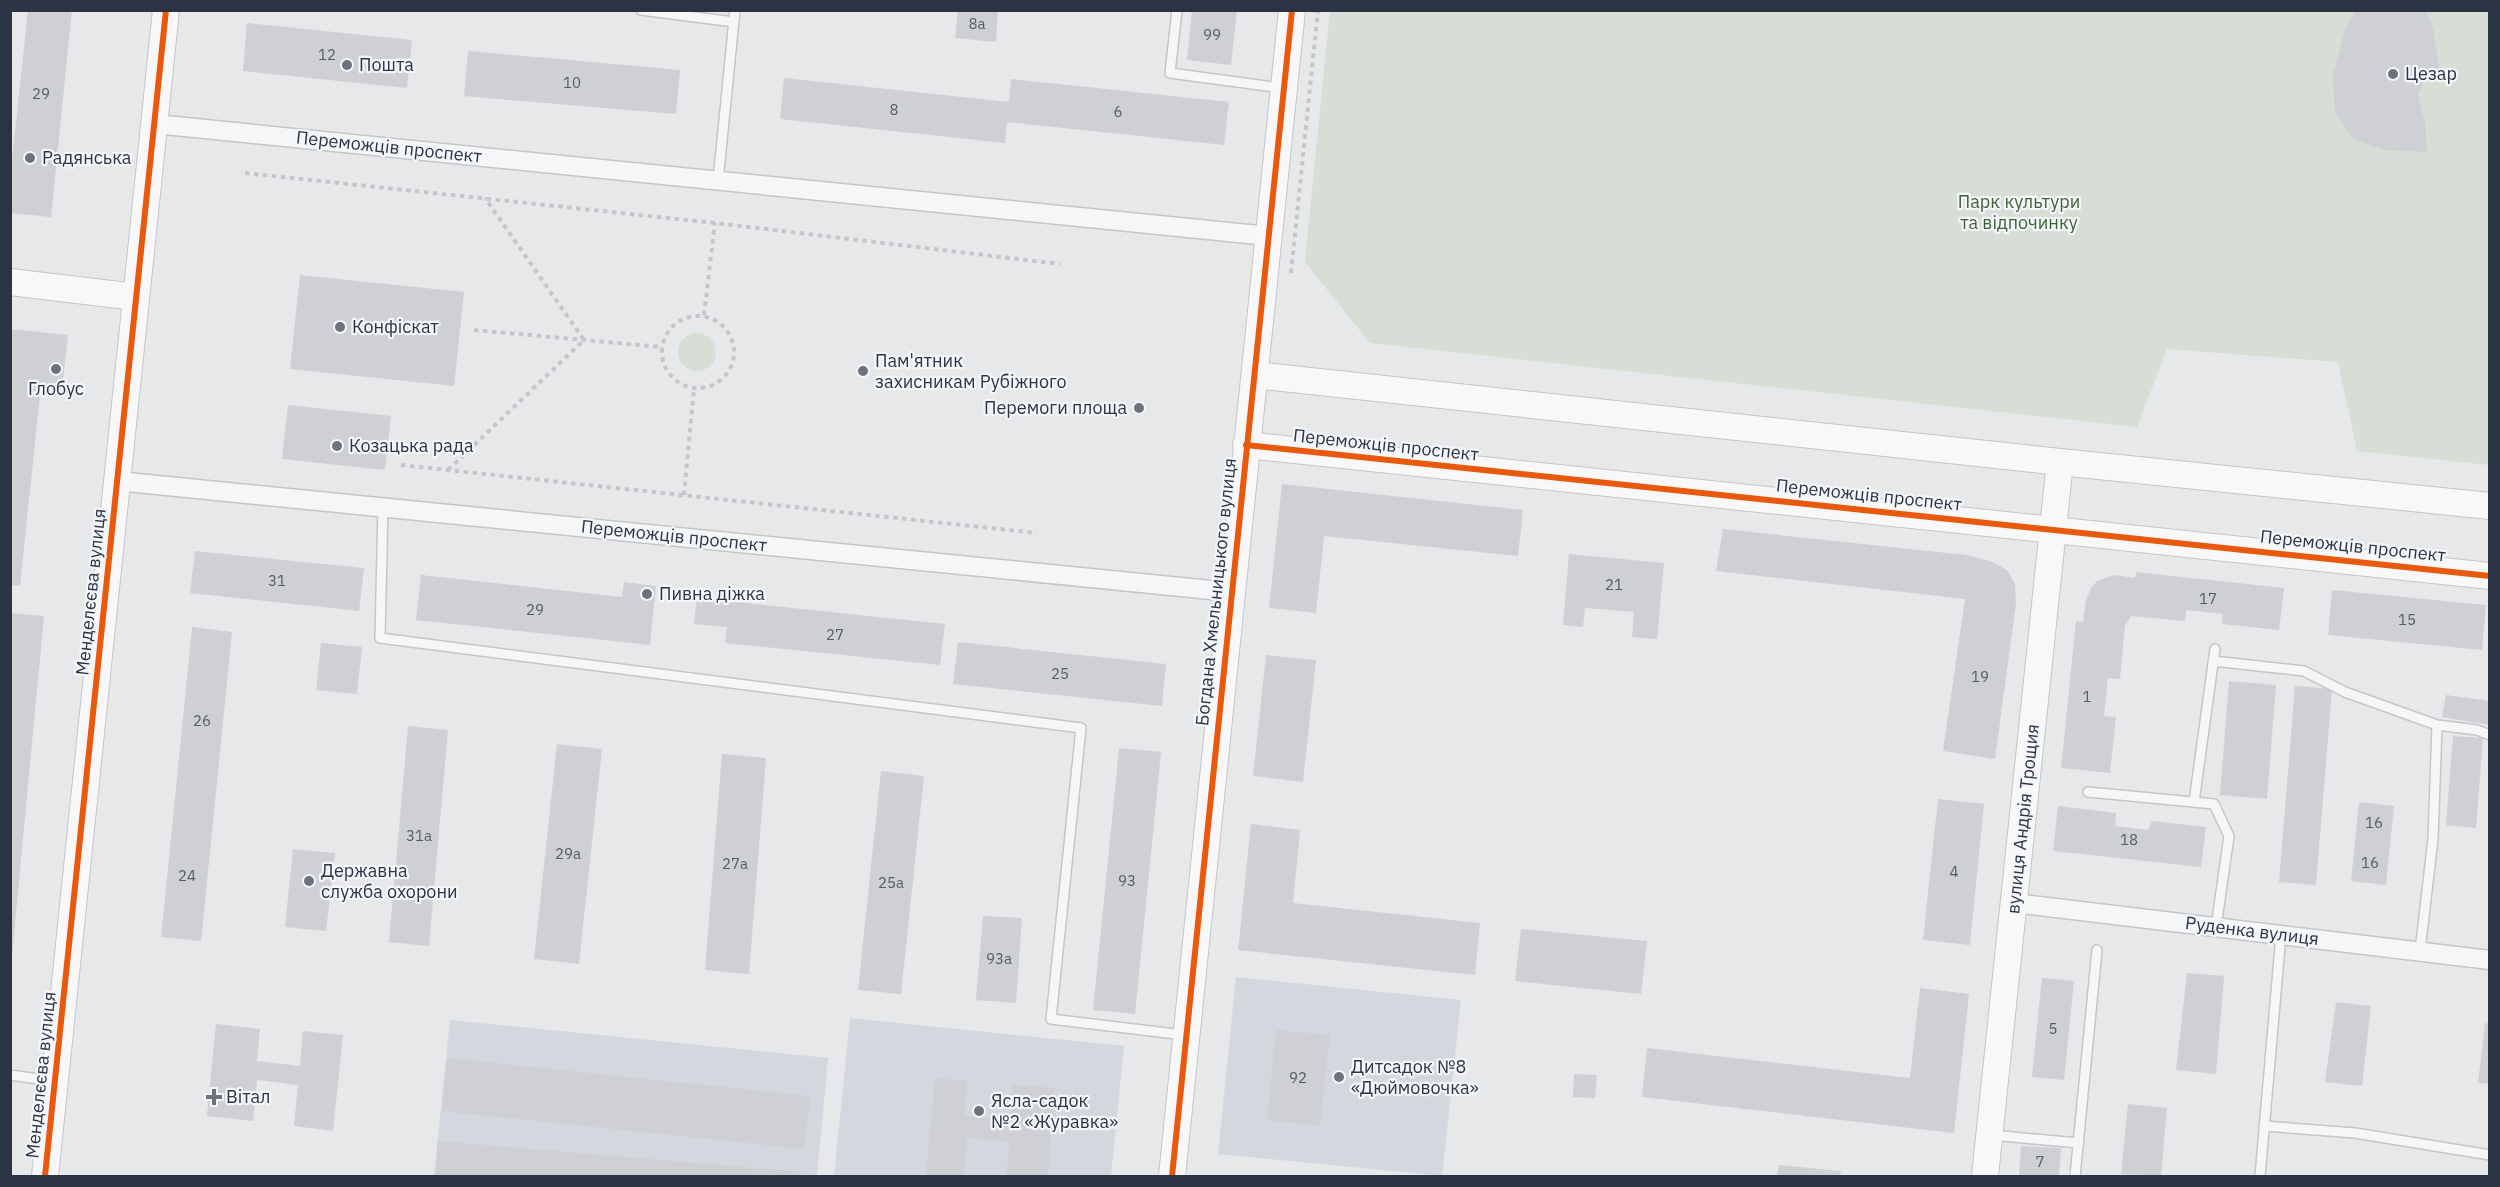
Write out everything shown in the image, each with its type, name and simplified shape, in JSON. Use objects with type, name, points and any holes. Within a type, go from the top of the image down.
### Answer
[{"type":"street","name":"Менделєєва вулиця","points":[[45,1176],[166,10]]},
{"type":"street","name":"Богдана Хмельницького вулиця","points":[[1172,1176],[1292,10]]},
{"type":"street","name":"Переможців проспект","points":[[155,124],[1268,236]]},
{"type":"street","points":[[10,282],[136,297]]},
{"type":"street","points":[[1256,375],[2490,506]]},
{"type":"street","name":"Переможців проспект","points":[[1246,445],[2490,576]]},
{"type":"street","name":"вулиця Андрія Трощия","points":[[1985,1176],[2060,462]]},
{"type":"street","name":"Переможців проспект","points":[[117,481],[1231,592]]},
{"type":"street","name":"Руденка вулиця","points":[[2014,903],[2490,960]]},
{"type":"lane","points":[[641,10],[734,22]]},
{"type":"lane","points":[[718,181],[735,10]]},
{"type":"lane","points":[[1177,10],[1170,73],[1284,88]]},
{"type":"lane","points":[[383,507],[380,638],[1081,728],[1051,1019],[1186,1035]]},
{"type":"lane","points":[[2193,802],[2215,649]]},
{"type":"lane","points":[[2213,661],[2304,671],[2345,692],[2437,725],[2477,730],[2490,735]]},
{"type":"lane","points":[[2420,951],[2433,840],[2437,725]]},
{"type":"lane","points":[[2088,792],[2214,804],[2229,836],[2216,927]]},
{"type":"lane","points":[[2260,1176],[2281,935]]},
{"type":"lane","points":[[2075,1176],[2097,950]]},
{"type":"lane","points":[[10,1075],[55,1082]]},
{"type":"lane","points":[[2264,1126],[2355,1133],[2490,1155]]},
{"type":"lane","points":[[1989,1135],[2079,1143]]},
{"type":"path","points":[[1291,273],[1318,10]]},
{"type":"path","points":[[245,173],[715,223],[1060,264]]},
{"type":"path","points":[[485,198],[584,340]]},
{"type":"path","points":[[704,315],[715,223]]},
{"type":"path","points":[[704,315],[719,321],[728,330],[734,341],[735,354],[726,376],[706,388],[694,388],[683,385],[666,370],[662,347],[665,336],[683,318],[704,315]]},
{"type":"path","points":[[474,330],[662,347]]},
{"type":"path","points":[[448,470],[584,340]]},
{"type":"path","points":[[684,495],[694,388]]},
{"type":"path","points":[[401,465],[1037,533]]},
{"type":"shaded area","name":"Дитсадок №8 «Дюймовочка»","points":[[1236,977],[1461,1000],[1442,1176],[1218,1154]]},
{"type":"shaded area","name":"Ясла-садок №2 «Журавка»","points":[[850,1018],[1124,1046],[1111,1176],[834,1176]]},
{"type":"shaded area","points":[[450,1020],[828,1058],[817,1176],[434,1176]]},
{"type":"green space","name":"Парк культури та відпочинку","points":[[1330,11],[2489,11],[2489,465],[2357,451],[2338,362],[2167,349],[2137,427],[1370,343],[1305,262]]},
{"type":"green space","points":[[697,333],[711,338],[716,352],[711,366],[697,371],[683,366],[678,352],[683,338]]},
{"type":"building","points":[[28,10],[72,10],[51,217],[10,213],[10,178]]},
{"type":"building","points":[[958,10],[998,10],[996,42],[955,38]]},
{"type":"building","points":[[1192,10],[1237,10],[1231,65],[1187,60]]},
{"type":"building","points":[[2357,10],[2425,10],[2433,28],[2440,75],[2424,79],[2418,95],[2425,123],[2427,152],[2385,150],[2354,140],[2335,113],[2333,74],[2347,24]]},
{"type":"building","points":[[247,23],[412,40],[407,88],[243,71]]},
{"type":"building","points":[[468,51],[680,70],[676,114],[464,96]]},
{"type":"building","points":[[784,78],[1009,102],[1011,79],[1229,102],[1224,145],[1007,122],[1005,143],[780,119]]},
{"type":"building","points":[[300,275],[464,292],[454,386],[290,369]]},
{"type":"building","points":[[10,329],[68,335],[61,397],[40,395],[20,586],[10,585]]},
{"type":"building","points":[[288,405],[391,416],[385,470],[282,459]]},
{"type":"building","points":[[1282,484],[1523,510],[1518,556],[1324,536],[1316,613],[1269,608]]},
{"type":"building","points":[[1723,529],[1966,555],[1990,561],[2007,570],[2015,584],[2016,603],[1995,759],[1943,751],[1965,599],[1716,571]]},
{"type":"building","points":[[195,551],[364,568],[359,611],[190,593]]},
{"type":"building","points":[[1569,554],[1664,563],[1657,639],[1632,637],[1634,612],[1585,608],[1583,627],[1563,625]]},
{"type":"building","points":[[2136,572],[2284,588],[2279,630],[2222,624],[2223,614],[2186,610],[2185,621],[2131,616],[2125,626],[2120,679],[2108,678],[2104,716],[2116,717],[2110,773],[2061,768],[2076,621],[2083,622],[2086,600],[2097,581],[2114,575],[2135,578]]},
{"type":"building","points":[[421,575],[622,597],[624,582],[656,586],[650,645],[416,620]]},
{"type":"building","points":[[2332,590],[2486,605],[2482,650],[2328,635]]},
{"type":"building","points":[[697,598],[945,624],[940,665],[725,643],[727,627],[694,624]]},
{"type":"building","points":[[10,613],[44,616],[12,955],[10,955]]},
{"type":"building","points":[[192,627],[232,632],[201,941],[161,937]]},
{"type":"building","points":[[958,642],[1166,664],[1162,706],[953,684]]},
{"type":"building","points":[[321,643],[362,647],[357,694],[316,690]]},
{"type":"building","points":[[1266,655],[1316,660],[1303,782],[1253,776]]},
{"type":"building","points":[[2229,681],[2276,685],[2267,799],[2220,795]]},
{"type":"building","points":[[2295,686],[2332,689],[2316,885],[2279,882]]},
{"type":"building","points":[[2446,695],[2490,701],[2490,725],[2442,717]]},
{"type":"building","points":[[408,726],[448,730],[429,946],[389,942]]},
{"type":"building","points":[[2453,736],[2483,738],[2476,828],[2446,825]]},
{"type":"building","points":[[557,744],[602,749],[579,964],[534,959]]},
{"type":"building","points":[[1119,748],[1161,752],[1135,1014],[1093,1010]]},
{"type":"building","points":[[722,754],[766,758],[749,974],[705,970]]},
{"type":"building","points":[[881,771],[924,776],[901,994],[858,990]]},
{"type":"building","points":[[1938,799],[1984,804],[1970,945],[1923,940]]},
{"type":"building","points":[[2359,802],[2394,806],[2386,885],[2351,881]]},
{"type":"building","points":[[2058,806],[2116,813],[2115,826],[2148,830],[2152,821],[2206,827],[2201,867],[2053,851]]},
{"type":"building","points":[[1251,824],[1300,830],[1293,903],[1480,923],[1475,975],[1238,950]]},
{"type":"building","points":[[293,849],[335,853],[326,931],[285,927]]},
{"type":"building","points":[[983,916],[1022,918],[1016,1003],[976,1000]]},
{"type":"building","points":[[1521,929],[1647,941],[1641,994],[1515,981]]},
{"type":"building","points":[[2187,973],[2224,976],[2216,1074],[2176,1070]]},
{"type":"building","points":[[2042,978],[2074,981],[2064,1080],[2032,1077]]},
{"type":"building","points":[[1920,988],[1969,994],[1954,1133],[1642,1097],[1647,1048],[1910,1078]]},
{"type":"building","points":[[2336,1002],[2371,1006],[2362,1086],[2325,1082]]},
{"type":"building","points":[[2485,1023],[2490,1024],[2490,1084],[2478,1083]]},
{"type":"building","points":[[216,1024],[260,1029],[257,1061],[300,1066],[303,1031],[343,1035],[333,1131],[294,1126],[298,1085],[257,1080],[253,1121],[207,1116]]},
{"type":"building","points":[[1276,1030],[1330,1035],[1320,1126],[1267,1120]]},
{"type":"building","points":[[447,1058],[810,1096],[804,1149],[442,1111]]},
{"type":"building","points":[[1574,1074],[1597,1075],[1595,1098],[1573,1097]]},
{"type":"building","points":[[935,1078],[967,1081],[964,1116],[1010,1120],[1013,1085],[1055,1088],[1048,1176],[1006,1176],[1010,1142],[967,1138],[964,1176],[926,1176]]},
{"type":"building","points":[[2128,1104],[2167,1108],[2161,1176],[2121,1174]]},
{"type":"building","points":[[438,1141],[802,1172],[801,1176],[435,1176]]},
{"type":"building","points":[[2021,1146],[2061,1148],[2059,1176],[2019,1176]]},
{"type":"building","points":[[1779,1165],[1841,1171],[1840,1176],[1777,1176]]},
{"type":"cycle path","points":[[45,1176],[166,10]]},
{"type":"cycle path","points":[[1172,1176],[1292,10]]},
{"type":"cycle path","points":[[1246,445],[2490,576]]},
{"type":"place","name":"Пошта","points":[[347,65]]},
{"type":"place","name":"Цезар","points":[[2393,74]]},
{"type":"place","name":"Радянська","points":[[30,158]]},
{"type":"place","name":"Конфіскат","points":[[340,327]]},
{"type":"place","name":"Глобус","points":[[56,369]]},
{"type":"place","name":"Пам'ятник захисникам Рубіжного","points":[[863,371]]},
{"type":"place","name":"Перемоги площа","points":[[1139,408]]},
{"type":"place","name":"Козацька рада","points":[[337,446]]},
{"type":"place","name":"Пивна діжка","points":[[647,594]]},
{"type":"place","name":"Державна служба охорони","points":[[309,881]]},
{"type":"place","name":"Дитсадок №8 «Дюймовочка»","points":[[1339,1077]]},
{"type":"place","name":"Вітал","points":[[214,1097]]},
{"type":"place","name":"Ясла-садок №2 «Журавка»","points":[[979,1111]]}]
